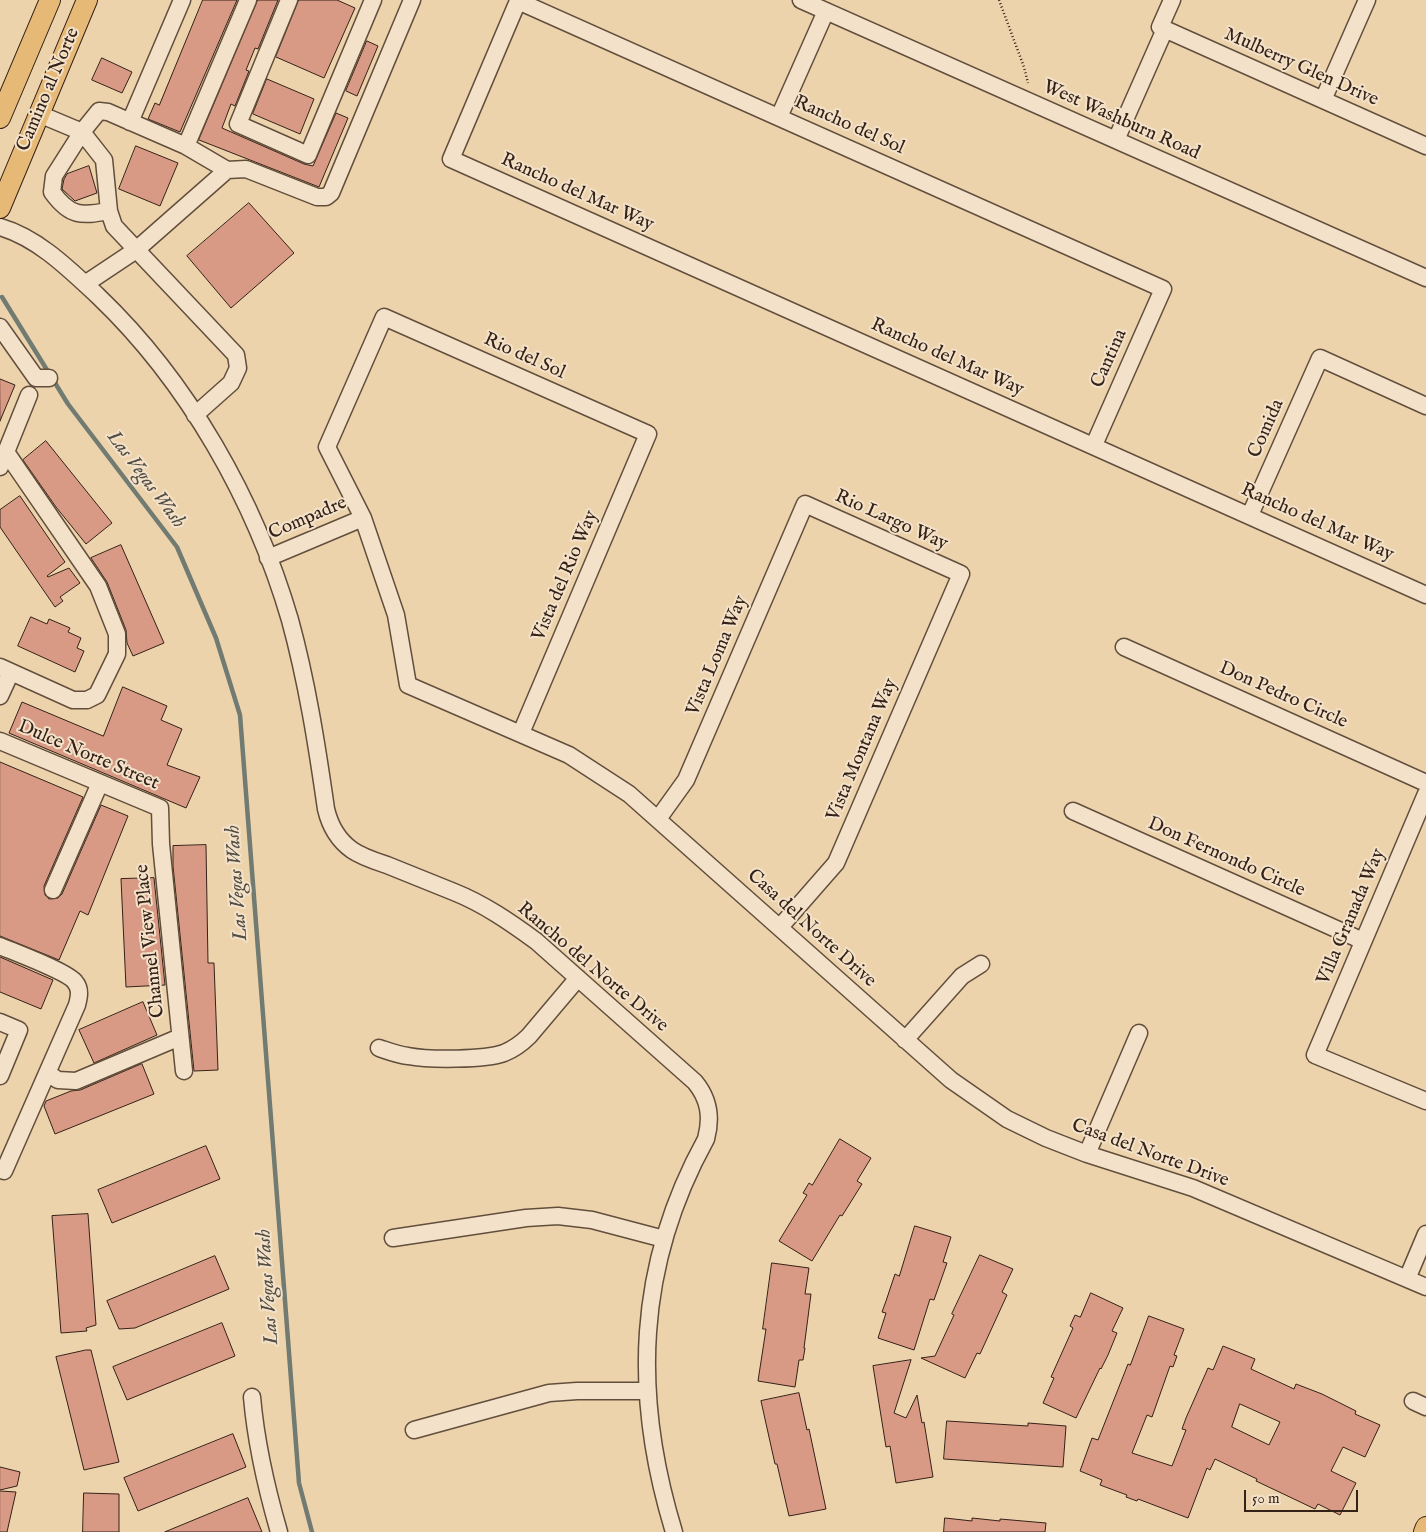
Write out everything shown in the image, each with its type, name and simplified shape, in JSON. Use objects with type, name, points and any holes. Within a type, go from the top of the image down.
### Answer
[{"type":"main road","name":"Camino al Norte","points":[[0,118],[50,0]]},
{"type":"main road","name":"Camino al Norte","points":[[0,208],[87,0]]},
{"type":"main road","points":[[1424,1532],[1426,1527]]},
{"type":"street","points":[[130,122],[182,0]]},
{"type":"street","points":[[186,146],[248,0]]},
{"type":"street","points":[[289,0],[238,124],[308,155],[373,0]]},
{"type":"street","points":[[109,211],[88,214],[69,210],[52,192],[54,176],[82,132],[99,111],[108,112],[186,146],[227,170],[246,169],[317,197],[326,197],[331,193],[412,0]]},
{"type":"street","name":"West Washburn Road","points":[[801,0],[1426,278]]},
{"type":"street","points":[[1116,140],[1163,28],[1172,0]]},
{"type":"street","points":[[1323,100],[1367,0]]},
{"type":"street","name":"Rancho del Sol","points":[[518,1],[1164,289]]},
{"type":"street","name":"Rancho del Mar Way","points":[[518,1],[451,159],[1426,594]]},
{"type":"street","points":[[780,117],[826,11]]},
{"type":"street","name":"Mulberry Glen Drive","points":[[1163,28],[1426,146]]},
{"type":"street","points":[[39,114],[82,132],[104,160],[109,211],[114,226],[236,355],[238,368],[231,383],[195,415]]},
{"type":"street","points":[[85,284],[136,250],[227,170]]},
{"type":"street","name":"Rancho del Norte Drive","points":[[0,226],[37,245],[85,284],[130,328],[157,361],[195,415],[235,484],[268,558],[289,619],[300,658],[308,698],[326,809],[336,834],[348,847],[362,856],[457,893],[498,915],[536,941],[695,1082],[706,1098],[710,1118],[707,1134],[677,1200],[664,1239],[653,1284],[649,1313],[647,1391],[658,1470],[674,1532]]},
{"type":"street","name":"Cantina","points":[[1094,445],[1164,289]]},
{"type":"street","name":"Rio del Sol","points":[[327,447],[384,317],[648,434]]},
{"type":"street","points":[[0,327],[36,378],[49,378]]},
{"type":"street","name":"Comida","points":[[1250,515],[1320,358],[1426,406]]},
{"type":"street","points":[[0,696],[5,669],[73,700],[87,700],[97,695],[116,654],[117,634],[98,586],[3,459],[29,395]]},
{"type":"street","name":"Vista del Rio Way","points":[[521,733],[648,434]]},
{"type":"street","name":"Casa del Norte Drive","points":[[327,447],[363,518],[396,615],[408,685],[569,755],[629,794],[951,1080],[1007,1118],[1046,1138],[1087,1154],[1193,1188],[1426,1287]]},
{"type":"street","name":"Rio Largo Way","points":[[805,504],[962,574]]},
{"type":"street","name":"Vista Loma Way","points":[[658,819],[686,780],[805,504]]},
{"type":"street","name":"Compadre","points":[[268,558],[363,518]]},
{"type":"street","name":"Vista Montana Way","points":[[780,927],[836,863],[962,574]]},
{"type":"street","name":"Don Pedro Circle","points":[[1124,647],[1426,783]]},
{"type":"street","name":"Dulce Norte Street","points":[[0,741],[160,808]]},
{"type":"street","points":[[53,890],[100,783]]},
{"type":"street","name":"Villa Granada Way","points":[[1426,794],[1315,1055],[1426,1101]]},
{"type":"street","name":"Channel View Place","points":[[160,808],[161,844],[184,1071]]},
{"type":"street","name":"Don Fernondo Circle","points":[[1072,811],[1364,941]]},
{"type":"street","points":[[0,946],[66,975],[76,982],[80,992],[77,1004],[4,1171]]},
{"type":"street","points":[[905,1040],[962,976],[981,964]]},
{"type":"street","points":[[379,1048],[392,1053],[419,1058],[482,1057],[503,1053],[522,1043],[578,978]]},
{"type":"street","points":[[0,1022],[19,1030],[0,1076]]},
{"type":"street","points":[[1087,1154],[1139,1033]]},
{"type":"street","points":[[47,1073],[58,1080],[76,1081],[180,1037]]},
{"type":"street","points":[[393,1238],[526,1218],[558,1216],[592,1220],[664,1239]]},
{"type":"street","points":[[1407,1279],[1426,1234]]},
{"type":"street","points":[[414,1430],[549,1393],[570,1391],[647,1391]]},
{"type":"street","points":[[252,1397],[254,1426],[266,1490],[278,1532]]},
{"type":"path","points":[[999,0],[1024,67],[1034,104]]},
{"type":"building","points":[[203,0],[237,0],[180,132],[148,119],[155,103],[159,105]]},
{"type":"building","points":[[258,0],[278,0],[258,49],[255,48],[246,70],[249,71],[235,106],[231,104],[222,128],[304,164],[313,166],[336,113],[348,118],[319,187],[199,140]]},
{"type":"building","points":[[299,0],[337,0],[355,8],[324,78],[276,57]]},
{"type":"building","points":[[367,41],[378,46],[357,96],[346,91]]},
{"type":"building","points":[[102,58],[132,72],[122,93],[92,80]]},
{"type":"building","points":[[267,79],[314,99],[300,134],[253,114]]},
{"type":"building","points":[[136,146],[178,163],[160,206],[119,189]]},
{"type":"building","points":[[89,166],[97,193],[75,201],[62,189],[64,179],[67,174]]},
{"type":"building","points":[[249,203],[294,253],[231,308],[187,256]]},
{"type":"building","points":[[0,379],[15,385],[0,421]]},
{"type":"building","points":[[46,441],[112,523],[86,544],[56,507],[23,460]]},
{"type":"building","points":[[20,496],[65,562],[47,576],[69,568],[80,583],[60,597],[63,601],[55,607],[0,527],[0,510]]},
{"type":"building","points":[[121,545],[164,643],[133,656],[127,643],[126,630],[107,582],[91,558]]},
{"type":"building","points":[[31,617],[47,624],[49,619],[70,628],[68,632],[81,638],[77,648],[84,651],[75,672],[18,646]]},
{"type":"building","points":[[123,687],[167,706],[161,720],[182,729],[167,765],[200,777],[186,808],[9,733],[22,702],[103,736]]},
{"type":"building","points":[[0,762],[83,797],[44,886],[45,895],[49,899],[58,898],[62,894],[101,805],[128,816],[88,915],[80,911],[59,960],[0,936]]},
{"type":"building","points":[[206,845],[208,963],[214,963],[218,1070],[194,1071],[173,866],[173,846]]},
{"type":"building","points":[[154,878],[165,985],[126,987],[121,879]]},
{"type":"building","points":[[0,957],[53,980],[41,1009],[0,992]]},
{"type":"building","points":[[143,1002],[157,1035],[94,1063],[79,1030]]},
{"type":"building","points":[[142,1064],[154,1094],[55,1134],[44,1106],[46,1101],[71,1091],[80,1090]]},
{"type":"building","points":[[840,1139],[871,1158],[857,1181],[862,1184],[842,1216],[840,1215],[812,1261],[779,1241],[807,1195],[803,1193],[809,1183],[812,1185]]},
{"type":"building","points":[[206,1146],[220,1179],[112,1223],[98,1190]]},
{"type":"building","points":[[88,1214],[96,1325],[86,1328],[87,1331],[61,1333],[52,1216]]},
{"type":"building","points":[[915,1226],[951,1237],[943,1262],[947,1263],[934,1300],[930,1299],[914,1350],[878,1338],[886,1313],[882,1312],[895,1274],[899,1276]]},
{"type":"building","points":[[980,1255],[1013,1269],[1002,1292],[1007,1295],[980,1354],[977,1353],[965,1378],[921,1358],[935,1356],[954,1315],[952,1314]]},
{"type":"building","points":[[215,1256],[229,1289],[135,1328],[119,1329],[107,1301]]},
{"type":"building","points":[[772,1263],[809,1268],[805,1294],[811,1294],[805,1348],[803,1360],[799,1360],[795,1387],[758,1381],[766,1329],[763,1329]]},
{"type":"building","points":[[1091,1293],[1123,1308],[1112,1331],[1117,1333],[1108,1355],[1076,1418],[1043,1403],[1054,1378],[1051,1377],[1073,1328],[1070,1326],[1075,1315],[1080,1317]]},
{"type":"building","points":[[1149,1316],[1184,1329],[1174,1355],[1177,1356],[1173,1367],[1170,1366],[1152,1417],[1147,1415],[1132,1453],[1172,1466],[1186,1430],[1182,1429],[1186,1418],[1208,1368],[1213,1370],[1223,1346],[1255,1359],[1251,1369],[1294,1389],[1296,1384],[1322,1394],[1356,1411],[1355,1414],[1380,1425],[1365,1457],[1343,1447],[1331,1471],[1356,1483],[1340,1515],[1318,1504],[1315,1509],[1215,1459],[1210,1470],[1207,1468],[1188,1518],[1138,1499],[1137,1501],[1126,1497],[1127,1495],[1100,1485],[1102,1480],[1080,1471],[1092,1438],[1098,1440],[1128,1364],[1130,1365]],"holes":[[[1240,1404],[1280,1422],[1269,1445],[1232,1427]]]},
{"type":"building","points":[[222,1323],[235,1356],[127,1400],[113,1367]]},
{"type":"building","points":[[91,1350],[119,1462],[84,1470],[56,1357]]},
{"type":"building","points":[[911,1360],[894,1413],[906,1418],[917,1395],[922,1423],[924,1422],[933,1477],[896,1483],[890,1446],[886,1447],[873,1366]]},
{"type":"building","points":[[799,1393],[807,1430],[809,1429],[826,1509],[789,1516],[761,1401]]},
{"type":"building","points":[[947,1421],[1028,1426],[1028,1423],[1066,1426],[1063,1467],[944,1459]]},
{"type":"building","points":[[233,1434],[246,1467],[138,1511],[124,1478]]},
{"type":"building","points":[[0,1467],[20,1472],[17,1486],[0,1490]]},
{"type":"building","points":[[0,1491],[16,1492],[7,1532],[0,1532]]},
{"type":"building","points":[[84,1493],[119,1494],[119,1532],[83,1532]]},
{"type":"building","points":[[248,1498],[262,1532],[165,1532]]},
{"type":"building","points":[[945,1518],[972,1521],[972,1518],[1000,1521],[1000,1519],[1046,1523],[1045,1532],[944,1532]]},
{"type":"waterway","name":"Las Vegas Wash","points":[[2,297],[68,404],[177,547],[216,638],[240,715],[299,1483],[312,1532]]}]
